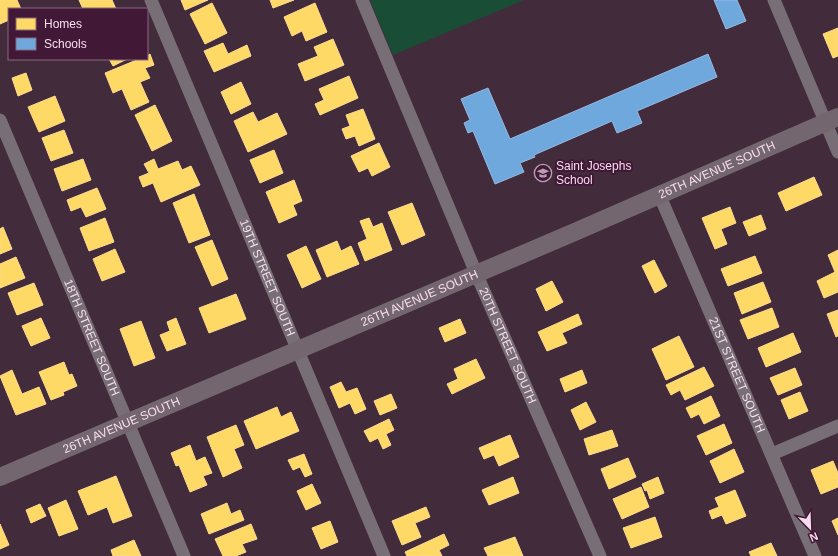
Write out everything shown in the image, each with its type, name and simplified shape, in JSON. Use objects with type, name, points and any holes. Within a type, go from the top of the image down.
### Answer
[{"type":"street","name":"19TH STREET SOUTH","points":[[150,0],[384,556]]},
{"type":"street","name":"20TH STREET SOUTH","points":[[362,0],[476,273],[600,556]]},
{"type":"street","points":[[774,0],[832,120],[838,152]]},
{"type":"street","name":"18TH STREET SOUTH","points":[[0,120],[184,556]]},
{"type":"street","name":"26TH AVENUE SOUTH","points":[[0,477],[577,231],[832,120]]},
{"type":"street","name":"21ST STREET SOUTH","points":[[659,194],[815,556]]},
{"type":"street","points":[[772,454],[838,426]]},
{"type":"green space","points":[[370,0],[524,0],[393,55]]},
{"type":"building: Homes","points":[[0,0],[17,0],[21,8],[8,8],[8,20],[0,24]]},
{"type":"building: Homes","points":[[79,0],[112,0],[116,8],[83,8]]},
{"type":"building: Homes","points":[[181,0],[208,0],[185,10]]},
{"type":"building: Homes","points":[[270,0],[294,0],[273,8]]},
{"type":"building: Homes","points":[[212,3],[227,33],[205,44],[190,14]]},
{"type":"building: Homes","points":[[315,3],[327,32],[306,41],[302,31],[292,36],[284,17]]},
{"type":"building: Homes","points":[[838,28],[838,56],[833,58],[823,34]]},
{"type":"building: Homes","points":[[333,39],[344,65],[305,81],[298,64],[318,56],[314,47]]},
{"type":"building: Homes","points":[[223,43],[228,54],[247,45],[251,56],[214,72],[204,51]]},
{"type":"building: Homes","points":[[150,54],[154,65],[145,68],[150,78],[140,82],[149,102],[131,110],[122,89],[113,93],[105,73],[137,60],[148,60],[148,55]]},
{"type":"building: Homes","points":[[110,60],[125,60],[113,66]]},
{"type":"building: Homes","points":[[26,73],[32,90],[18,96],[12,78]]},
{"type":"building: Homes","points":[[349,76],[358,98],[320,115],[315,104],[324,100],[319,89]]},
{"type":"building: Homes","points":[[241,82],[251,104],[231,114],[221,92]]},
{"type":"building: Homes","points":[[55,96],[65,121],[39,132],[28,107]]},
{"type":"building: Homes","points":[[155,105],[172,141],[152,151],[135,115]]},
{"type":"building: Homes","points":[[363,109],[375,139],[359,146],[355,136],[346,139],[342,129],[350,126],[346,115]]},
{"type":"building: Homes","points":[[253,112],[258,122],[277,113],[287,134],[248,152],[234,121]]},
{"type":"building: Homes","points":[[64,130],[73,153],[51,161],[42,138]]},
{"type":"building: Homes","points":[[379,143],[390,167],[372,176],[368,168],[359,172],[351,156]]},
{"type":"building: Homes","points":[[274,150],[283,173],[260,183],[250,160]]},
{"type":"building: Homes","points":[[83,159],[91,180],[62,191],[54,169]]},
{"type":"building: Homes","points":[[154,159],[158,169],[178,161],[182,170],[191,166],[200,185],[161,202],[153,183],[143,187],[139,177],[149,173],[144,164]]},
{"type":"building: Homes","points":[[814,177],[822,195],[786,211],[778,193]]},
{"type":"building: Homes","points":[[294,180],[302,201],[293,205],[297,215],[279,223],[266,192]]},
{"type":"building: Homes","points":[[97,188],[106,209],[86,217],[81,207],[71,211],[67,200]]},
{"type":"building: Homes","points":[[194,194],[210,235],[189,243],[173,203]]},
{"type":"building: Homes","points":[[412,203],[425,235],[402,245],[388,212]]},
{"type":"building: Homes","points":[[730,207],[736,223],[721,229],[727,244],[715,249],[702,218]]},
{"type":"building: Homes","points":[[761,215],[766,229],[749,236],[743,222]]},
{"type":"building: Homes","points":[[105,218],[114,242],[89,251],[80,228]]},
{"type":"building: Homes","points":[[369,218],[373,227],[382,223],[392,250],[365,261],[358,243],[367,239],[360,221]]},
{"type":"building: Homes","points":[[3,227],[12,249],[0,254],[0,229]]},
{"type":"building: Homes","points":[[212,240],[228,279],[212,286],[195,247]]},
{"type":"building: Homes","points":[[337,241],[341,251],[351,246],[359,264],[327,277],[316,250]]},
{"type":"building: Homes","points":[[306,246],[321,279],[302,288],[287,255]]},
{"type":"building: Homes","points":[[115,249],[125,272],[102,281],[93,259]]},
{"type":"building: Homes","points":[[838,250],[838,292],[824,298],[817,281],[835,272],[828,255]]},
{"type":"building: Homes","points":[[755,256],[762,273],[728,286],[721,269]]},
{"type":"building: Homes","points":[[16,257],[25,278],[0,288],[0,264]]},
{"type":"building: Homes","points":[[654,260],[667,286],[655,293],[642,266]]},
{"type":"building: Homes","points":[[552,281],[563,302],[546,311],[536,289]]},
{"type":"building: Homes","points":[[763,282],[771,302],[742,314],[734,293]]},
{"type":"building: Homes","points":[[34,283],[43,305],[17,315],[8,293]]},
{"type":"building: Homes","points":[[236,294],[246,319],[209,333],[199,308]]},
{"type":"building: Homes","points":[[772,308],[779,327],[748,339],[740,320]]},
{"type":"building: Homes","points":[[838,310],[838,336],[836,337],[827,314]]},
{"type":"building: Homes","points":[[578,314],[582,324],[562,333],[567,343],[547,351],[538,332]]},
{"type":"building: Homes","points":[[41,318],[50,338],[31,346],[22,326]]},
{"type":"building: Homes","points":[[176,318],[186,344],[167,351],[160,335],[170,331],[167,322]]},
{"type":"building: Homes","points":[[460,319],[466,333],[445,342],[439,328]]},
{"type":"building: Homes","points":[[141,321],[155,358],[134,366],[120,329]]},
{"type":"building: Homes","points":[[793,333],[801,352],[766,367],[758,348]]},
{"type":"building: Homes","points":[[679,336],[694,367],[666,380],[652,349]]},
{"type":"building: Homes","points":[[476,359],[485,378],[452,394],[447,384],[458,379],[454,369]]},
{"type":"building: Homes","points":[[64,362],[69,375],[72,374],[77,386],[63,392],[64,395],[51,400],[39,372]]},
{"type":"building: Homes","points":[[704,367],[714,386],[685,400],[680,390],[671,395],[666,385]]},
{"type":"building: Homes","points":[[795,368],[802,385],[778,395],[770,378]]},
{"type":"building: Homes","points":[[12,370],[22,394],[39,387],[46,404],[16,415],[0,376]]},
{"type":"building: Homes","points":[[582,370],[587,383],[565,392],[560,379]]},
{"type":"building: Homes","points":[[341,382],[346,392],[357,388],[366,409],[355,414],[350,403],[339,408],[330,387]]},
{"type":"building: Homes","points":[[800,392],[808,411],[789,419],[781,400]]},
{"type":"building: Homes","points":[[391,394],[397,408],[380,415],[374,401]]},
{"type":"building: Homes","points":[[711,396],[720,416],[704,424],[699,414],[691,418],[686,408]]},
{"type":"building: Homes","points":[[586,402],[596,422],[580,430],[571,410]]},
{"type":"building: Homes","points":[[277,407],[281,417],[291,412],[299,431],[256,449],[244,421]]},
{"type":"building: Homes","points":[[389,419],[394,430],[386,434],[391,445],[383,449],[378,438],[370,442],[364,431]]},
{"type":"building: Homes","points":[[724,424],[732,443],[706,455],[697,436]]},
{"type":"building: Homes","points":[[236,425],[244,445],[234,449],[242,468],[223,477],[207,437]]},
{"type":"building: Homes","points":[[612,430],[618,446],[589,455],[584,439]]},
{"type":"building: Homes","points":[[510,435],[519,457],[499,466],[494,455],[484,459],[479,448]]},
{"type":"building: Homes","points":[[190,445],[196,461],[205,457],[212,473],[203,476],[207,485],[190,492],[179,465],[176,466],[171,453]]},
{"type":"building: Homes","points":[[734,449],[744,472],[720,483],[710,461]]},
{"type":"building: Homes","points":[[304,454],[312,474],[305,477],[300,467],[293,470],[288,460]]},
{"type":"building: Homes","points":[[628,458],[636,477],[609,489],[601,469]]},
{"type":"building: Homes","points":[[833,461],[838,473],[838,487],[821,494],[811,470]]},
{"type":"building: Homes","points":[[116,476],[132,516],[113,523],[107,507],[88,515],[78,491]]},
{"type":"building: Homes","points":[[513,477],[519,493],[489,505],[482,490]]},
{"type":"building: Homes","points":[[658,477],[664,493],[650,499],[647,490],[645,491],[642,484]]},
{"type":"building: Homes","points":[[312,484],[321,503],[306,510],[297,491]]},
{"type":"building: Homes","points":[[641,487],[649,507],[622,519],[613,499]]},
{"type":"building: Homes","points":[[735,490],[746,516],[726,524],[722,515],[712,519],[709,511],[719,507],[715,498]]},
{"type":"building: Homes","points":[[66,500],[78,529],[59,536],[48,508]]},
{"type":"building: Homes","points":[[227,503],[231,514],[240,510],[244,520],[209,534],[201,514]]},
{"type":"building: Homes","points":[[40,504],[46,516],[31,523],[26,510]]},
{"type":"building: Homes","points":[[426,507],[430,517],[415,523],[421,537],[402,545],[392,521]]},
{"type":"building: Homes","points":[[655,517],[662,537],[631,548],[623,528]]},
{"type":"building: Homes","points":[[838,518],[838,535],[832,521]]},
{"type":"building: Homes","points":[[330,521],[338,542],[321,549],[312,528]]},
{"type":"building: Homes","points":[[0,524],[9,545],[0,549]]},
{"type":"building: Homes","points":[[251,524],[257,539],[242,544],[246,552],[236,556],[223,556],[215,539]]},
{"type":"building: Homes","points":[[444,534],[449,545],[439,550],[442,556],[407,556],[405,552]]},
{"type":"building: Homes","points":[[515,537],[523,556],[488,556],[484,548]]},
{"type":"building: Homes","points":[[134,540],[141,556],[113,556],[111,550]]},
{"type":"building: Homes","points":[[771,543],[777,556],[751,556],[749,552]]},
{"type":"building: Schools","points":[[714,0],[737,0],[746,21],[726,29]]},
{"type":"building: Schools","points":[[708,54],[717,77],[637,111],[642,123],[617,133],[612,121],[534,155],[535,157],[520,163],[524,172],[495,184],[473,131],[468,133],[464,123],[470,120],[461,99],[488,88],[510,139]]},
{"type":"place","name":"Saint Josephs School","points":[[543,173]]}]
